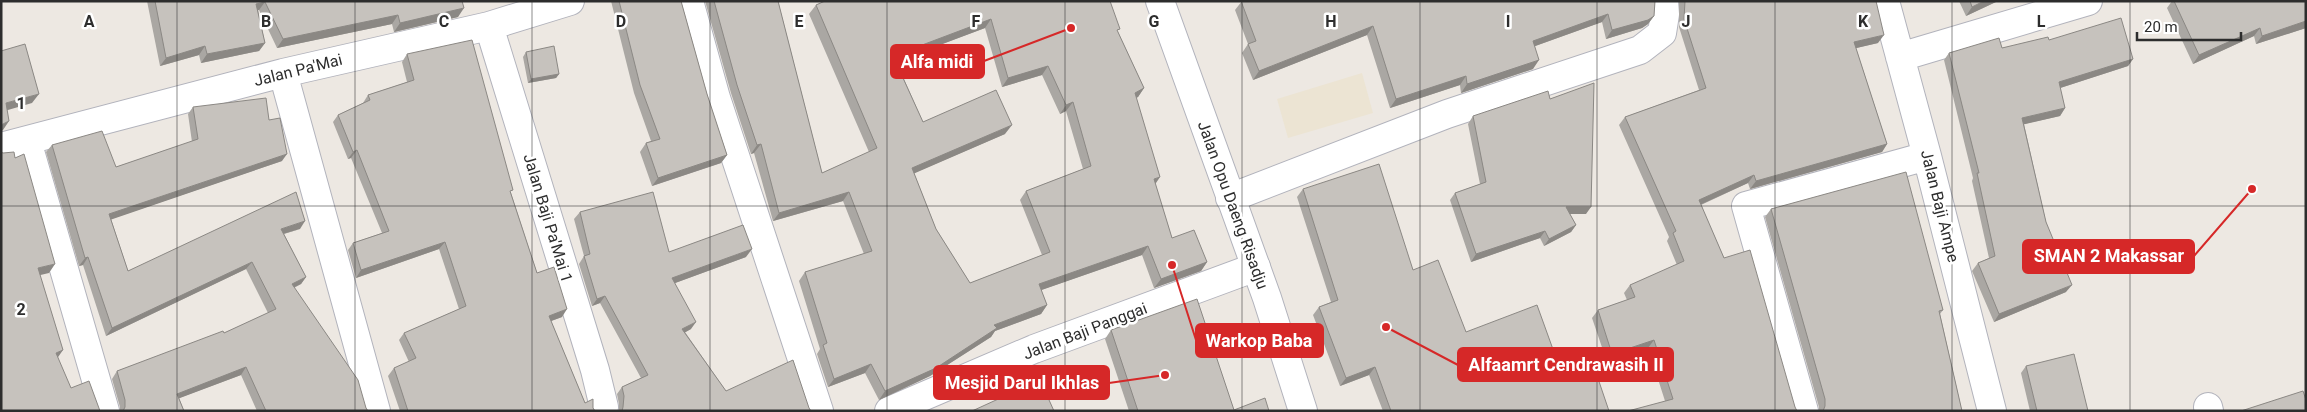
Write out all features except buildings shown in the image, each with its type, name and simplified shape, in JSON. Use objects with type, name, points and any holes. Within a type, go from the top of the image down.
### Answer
[{"type":"street","name":"Jalan Pa'Mai","points":[[14,144],[283,73],[489,26],[570,1]]},
{"type":"street","points":[[689,1],[716,98],[819,411]]},
{"type":"street","name":"Jalan Opu Daeng Risadju","points":[[1160,1],[1256,267],[1303,411]]},
{"type":"street","points":[[1230,198],[1447,114],[1640,50],[1662,33],[1665,14],[1664,1]]},
{"type":"street","name":"Jalan Baji Ampe","points":[[1885,1],[1992,411]]},
{"type":"street","points":[[1900,57],[2088,1]]},
{"type":"street","name":"Jalan Baji Pa'Mai 1","points":[[489,26],[595,370],[604,407],[603,411]]},
{"type":"street","points":[[283,73],[376,411]]},
{"type":"street","points":[[14,144],[105,411]]},
{"type":"street","points":[[1804,411],[1746,206],[1927,156]]},
{"type":"street","name":"Jalan Baji Panggai","points":[[889,411],[1034,349],[1256,267]]},
{"type":"shaded area","points":[[1362,73],[1373,113],[1288,138],[1277,99]]},
{"type":"place","name":"Alfa midi","points":[[1071,28]]},
{"type":"place","name":"SMAN 2 Makassar","points":[[2252,189]]},
{"type":"place","name":"Warkop Baba","points":[[1172,265]]},
{"type":"place","name":"Alfaamrt Cendrawasih II","points":[[1386,327]]},
{"type":"place","name":"Mesjid Darul Ikhlas","points":[[1165,375]]}]
